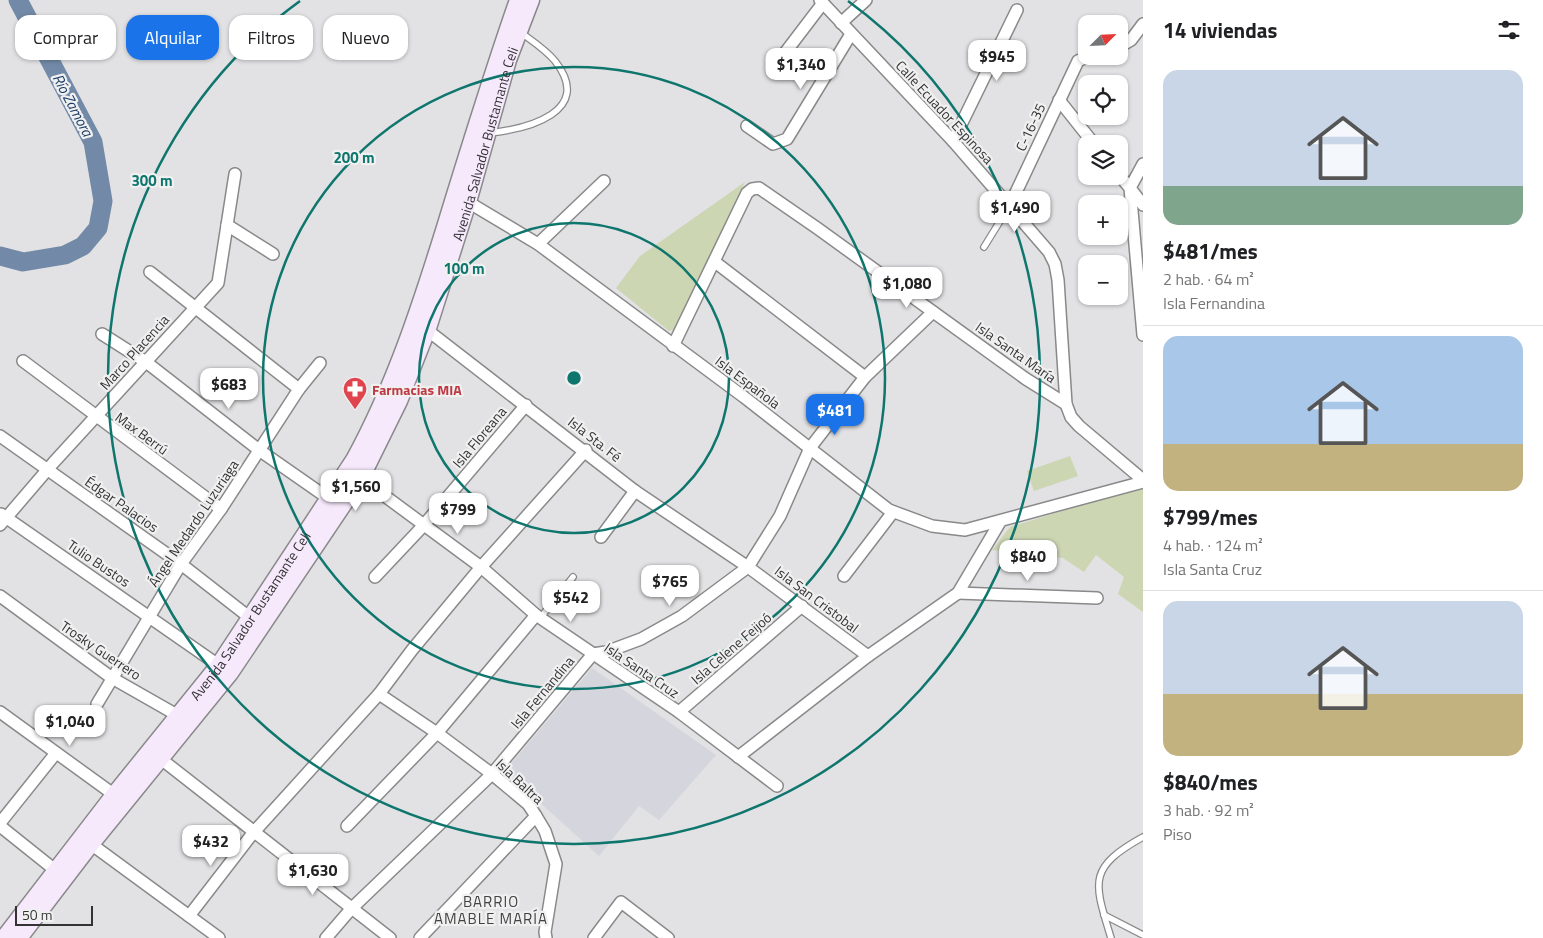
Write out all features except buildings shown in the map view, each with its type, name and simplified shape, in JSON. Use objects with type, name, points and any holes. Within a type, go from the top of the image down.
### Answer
[{"type":"main road","name":"Avenida Salvador Bustamante Celi","points":[[224,669],[249,617],[355,473],[399,401],[481,131],[518,0]]},
{"type":"main road","name":"Avenida Salvador Bustamante Celi","points":[[421,325],[468,202],[481,131],[531,0]]},
{"type":"main road","name":"Avenida Salvador Bustamante Celi","points":[[4,938],[55,870],[119,799],[224,669],[334,502]]},
{"type":"main road","name":"Avenida Salvador Bustamante Celi","points":[[19,938],[90,844],[119,799],[161,759],[183,719]]},
{"type":"street","points":[[841,23],[866,0]]},
{"type":"street","points":[[775,66],[821,1]]},
{"type":"street","name":"Calle Ecuador Espinosa","points":[[821,1],[953,142],[1010,205],[1049,252],[1055,264],[1066,404],[1071,417],[1078,426],[1143,481]]},
{"type":"street","points":[[953,142],[1018,10]]},
{"type":"street","points":[[1128,42],[1143,24]]},
{"type":"street","points":[[747,126],[773,144],[787,139],[851,34]]},
{"type":"street","name":"C-16-35","points":[[1010,205],[1059,100],[1079,65]]},
{"type":"street","points":[[1059,100],[1087,135]]},
{"type":"street","points":[[1143,164],[1130,188],[1143,335]]},
{"type":"street","name":"Marco Placencia","points":[[2,519],[48,471],[218,283],[235,174]]},
{"type":"street","points":[[538,244],[604,181]]},
{"type":"street","points":[[1127,185],[1143,205]]},
{"type":"street","name":"Isla Santa María","points":[[715,262],[747,193],[752,189],[759,188],[1026,379],[1066,404]]},
{"type":"street","name":"Isla Española","points":[[468,202],[538,244],[893,512],[914,521],[966,530],[1143,481]]},
{"type":"street","points":[[227,225],[273,254]]},
{"type":"street","points":[[673,346],[715,262],[865,377]]},
{"type":"street","points":[[150,272],[299,390]]},
{"type":"street","name":"Isla Fernandina","points":[[326,938],[351,909],[492,774],[593,654],[606,652],[641,639],[682,616],[748,567],[780,516],[810,448],[865,377],[933,312]]},
{"type":"street","name":"Isla Sta. Fé","points":[[421,325],[586,450],[635,491],[748,567]]},
{"type":"street","points":[[102,334],[146,362],[260,450],[334,502]]},
{"type":"street","name":"Max Berrú","points":[[23,361],[95,417],[221,509]]},
{"type":"street","name":"Ángel Medardo Luzuriaga","points":[[97,704],[181,564],[221,509],[299,390],[320,363]]},
{"type":"street","name":"Isla Floreana","points":[[375,577],[423,526],[526,406]]},
{"type":"street","name":"Édgar Palacios","points":[[0,436],[181,564],[249,617]]},
{"type":"street","points":[[189,916],[253,833],[379,694],[412,650],[481,567],[586,450]]},
{"type":"street","name":"Isla Santa Cruz","points":[[355,473],[423,526],[481,567],[538,616],[679,712],[777,786]]},
{"type":"street","points":[[601,537],[635,491]]},
{"type":"street","points":[[844,576],[893,512]]},
{"type":"street","name":"Tulio Bustos","points":[[2,519],[150,616],[224,669]]},
{"type":"street","points":[[738,757],[868,656],[958,593],[1000,522]]},
{"type":"street","name":"Isla San Cristobal","points":[[748,567],[868,656]]},
{"type":"street","points":[[958,593],[1097,598]]},
{"type":"street","name":"Trosky Guerrero","points":[[0,596],[112,678],[183,719]]},
{"type":"street","name":"Isla Celene Feijoó","points":[[679,712],[802,606]]},
{"type":"street","points":[[347,826],[437,733],[538,616]]},
{"type":"street","name":"Isla Baltra","points":[[379,694],[437,733],[492,774],[528,804],[545,831],[556,864],[545,932],[546,938]]},
{"type":"street","points":[[0,712],[119,799]]},
{"type":"street","points":[[55,870],[0,824],[56,753]]},
{"type":"street","points":[[161,759],[253,833],[390,938]]},
{"type":"street","points":[[420,938],[536,816]]},
{"type":"street","points":[[90,844],[219,938]]},
{"type":"street","points":[[594,938],[621,902],[668,938]]},
{"type":"lane","points":[[481,131],[525,127],[548,118],[562,106],[566,91],[564,78],[556,62],[543,49],[519,31]]},
{"type":"lane","points":[[984,247],[1010,205]]},
{"type":"lane","points":[[538,616],[573,577]]},
{"type":"lane","points":[[1111,938],[1097,885],[1104,868],[1114,855],[1142,839]]},
{"type":"lane","points":[[1104,915],[1143,935]]},
{"type":"shaded area","points":[[592,668],[716,755],[659,820],[639,806],[599,856],[505,771]]},
{"type":"green space","points":[[745,182],[681,319],[675,329],[669,331],[616,288],[640,256]]},
{"type":"green space","points":[[1070,456],[1078,476],[1034,491],[1027,471]]},
{"type":"green space","points":[[1143,486],[1143,612],[1118,594],[1124,577],[1096,555],[1084,572],[1063,558],[992,550],[1010,527]]},
{"type":"waterway","name":"Río Zamora","points":[[0,256],[23,262],[65,255],[83,246],[98,228],[103,201],[93,142],[18,0]]},
{"type":"place","name":"Farmacias MIA","points":[[355,410]]},
{"type":"district","name":"BARRIO AMABLE MARÍA","points":[[491,910]]}]
